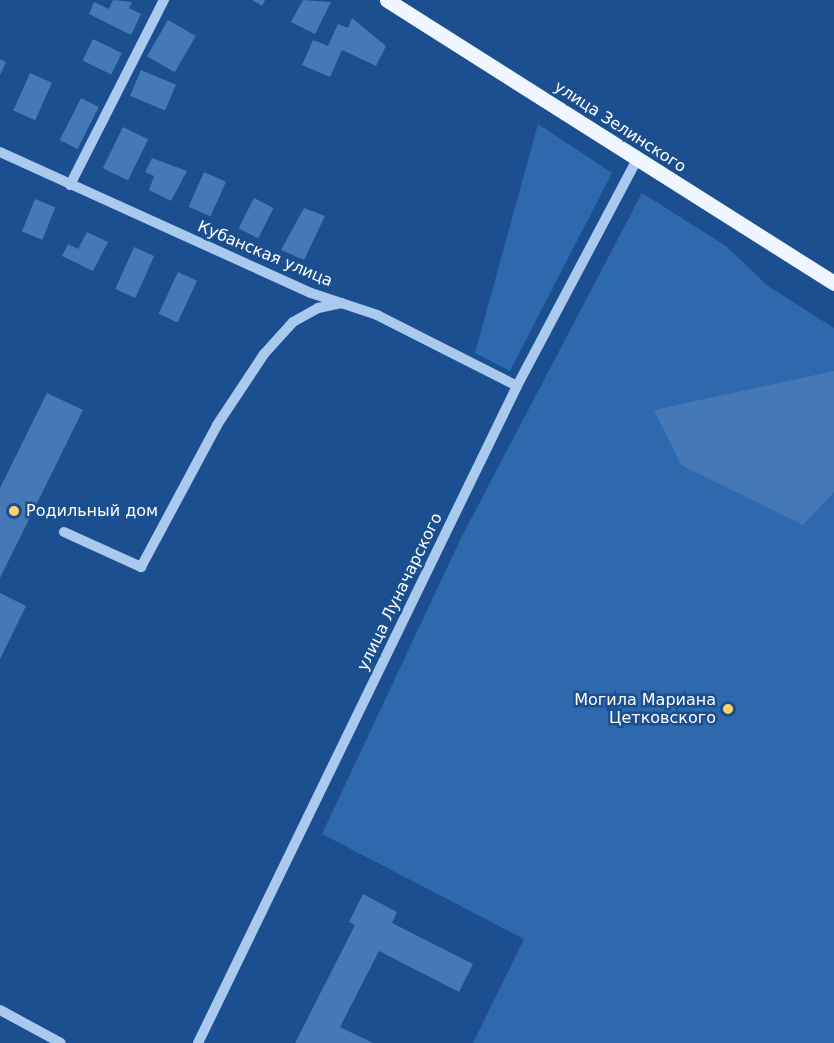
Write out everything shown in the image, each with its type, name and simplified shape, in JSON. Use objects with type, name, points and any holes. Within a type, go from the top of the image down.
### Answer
[{"type":"main road","name":"улица Зелинского","points":[[387,0],[834,283]]},
{"type":"street","points":[[70,185],[164,0]]},
{"type":"street","name":"Кубанская улица","points":[[0,152],[311,293],[377,315],[517,386]]},
{"type":"street","name":"улица Луначарского","points":[[198,1043],[517,386],[637,159]]},
{"type":"street","points":[[64,532],[141,567],[217,425],[264,354],[293,322],[318,308],[342,303]]},
{"type":"street","points":[[0,1010],[61,1043]]},
{"type":"shaded area","points":[[538,124],[612,173],[510,371],[475,353]]},
{"type":"shaded area","points":[[642,193],[726,246],[768,286],[834,328],[834,1043],[473,1043],[524,939],[322,834],[461,538]]},
{"type":"building","points":[[113,0],[132,2],[129,8],[141,14],[131,35],[89,14],[94,2],[109,9]]},
{"type":"building","points":[[252,0],[265,0],[262,6]]},
{"type":"building","points":[[303,0],[331,2],[315,34],[291,22]]},
{"type":"building","points":[[352,18],[386,46],[376,66],[342,50],[330,77],[302,65],[313,40],[328,46],[338,24],[348,28]]},
{"type":"building","points":[[168,20],[196,36],[175,72],[147,56]]},
{"type":"building","points":[[93,39],[122,53],[111,75],[82,61]]},
{"type":"building","points":[[0,59],[6,62],[0,75]]},
{"type":"building","points":[[141,70],[176,85],[165,111],[130,96]]},
{"type":"building","points":[[30,73],[52,83],[35,120],[13,110]]},
{"type":"building","points":[[81,98],[99,107],[77,149],[60,140]]},
{"type":"building","points":[[123,127],[148,139],[128,181],[103,168]]},
{"type":"building","points":[[152,158],[187,171],[171,201],[149,190],[154,176],[145,172]]},
{"type":"building","points":[[204,172],[226,182],[210,216],[189,207]]},
{"type":"building","points":[[254,198],[274,208],[258,238],[239,228]]},
{"type":"building","points":[[35,199],[55,207],[42,240],[22,231]]},
{"type":"building","points":[[304,208],[325,216],[304,260],[281,250]]},
{"type":"building","points":[[87,232],[108,242],[93,271],[62,256],[68,244],[78,249]]},
{"type":"building","points":[[134,247],[154,256],[135,298],[115,289]]},
{"type":"building","points":[[178,272],[197,281],[178,323],[159,314]]},
{"type":"building","points":[[834,371],[834,492],[803,525],[681,465],[654,410]]},
{"type":"building","points":[[47,393],[83,410],[0,578],[0,488]]},
{"type":"building","points":[[0,593],[26,606],[0,659]]},
{"type":"building","points":[[363,894],[397,912],[392,923],[473,964],[459,992],[379,951],[340,1027],[373,1043],[295,1043],[355,925],[349,922]]},
{"type":"place","name":"Родильный дом","points":[[14,511]]},
{"type":"place","name":"Могила Мариана Цетковского","points":[[728,709]]}]
